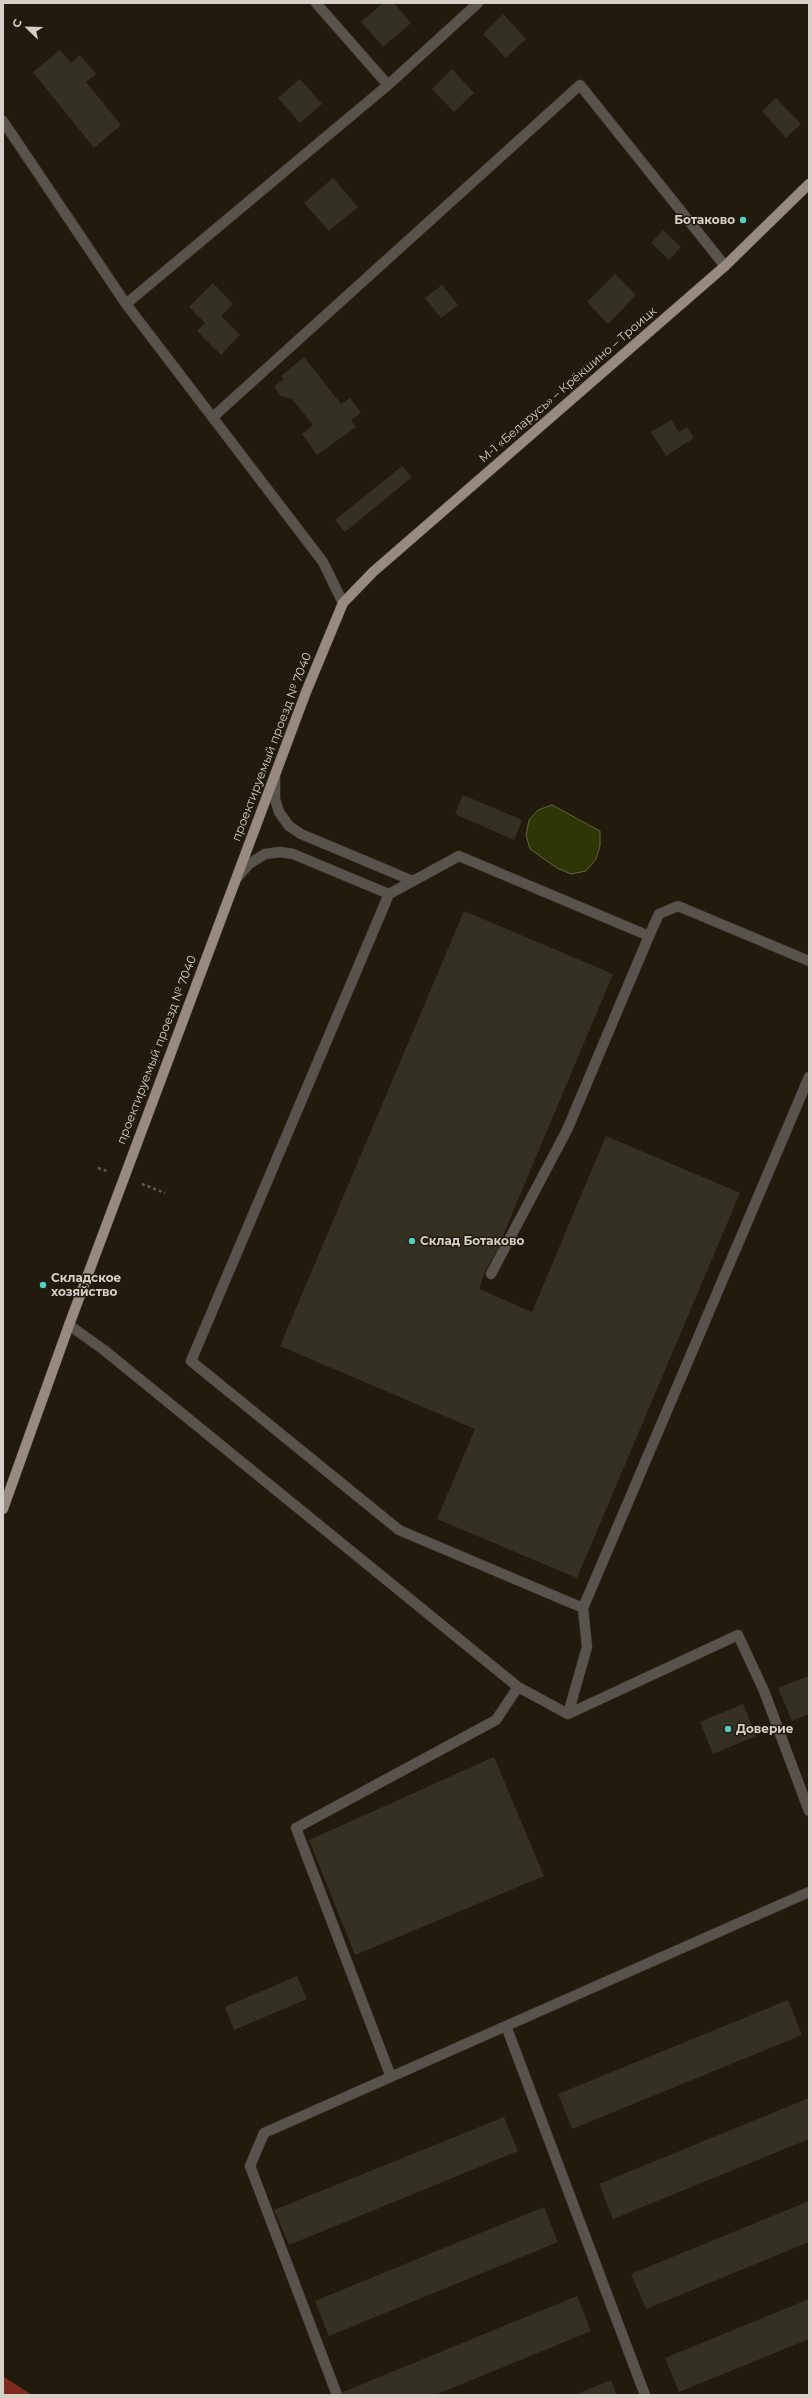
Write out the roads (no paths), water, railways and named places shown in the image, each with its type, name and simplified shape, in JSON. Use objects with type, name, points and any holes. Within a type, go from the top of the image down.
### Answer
[{"type":"main road","name":"М-1 «Беларусь» – Крёкшино – Троицк","points":[[343,603],[373,572],[725,266],[809,184]]},
{"type":"main road","name":"проектируемый проезд № 7040","points":[[3,1509],[69,1325],[275,773],[306,692],[343,603]]},
{"type":"street","points":[[316,3],[388,85]]},
{"type":"street","points":[[126,304],[388,85],[478,3]]},
{"type":"street","points":[[213,417],[580,86],[725,266]]},
{"type":"street","points":[[3,121],[126,304],[322,562],[343,603]]},
{"type":"street","points":[[275,773],[274,799],[289,826],[301,834],[413,881]]},
{"type":"street","points":[[235,881],[249,864],[265,854],[280,852],[293,854],[389,894]]},
{"type":"street","points":[[583,1608],[400,1530],[191,1361],[389,894],[459,856],[649,936]]},
{"type":"street","points":[[491,1274],[567,1130],[659,914],[678,906],[809,962]]},
{"type":"street","points":[[568,1714],[587,1647],[583,1608],[809,1077]]},
{"type":"street","points":[[69,1325],[117,1360],[518,1687],[568,1714]]},
{"type":"street","points":[[568,1714],[738,1636],[764,1691],[809,1811]]},
{"type":"street","points":[[391,2077],[296,1828],[496,1720],[518,1687]]},
{"type":"street","points":[[338,2395],[250,2166],[264,2133],[809,1892]]},
{"type":"street","points":[[506,2026],[645,2395]]},
{"type":"place","name":"Ботаково","points":[[743,220]]},
{"type":"place","name":"Склад Ботаково","points":[[412,1241]]},
{"type":"place","name":"Складское хозяйство","points":[[43,1285]]},
{"type":"place","name":"Доверие","points":[[728,1729]]}]
